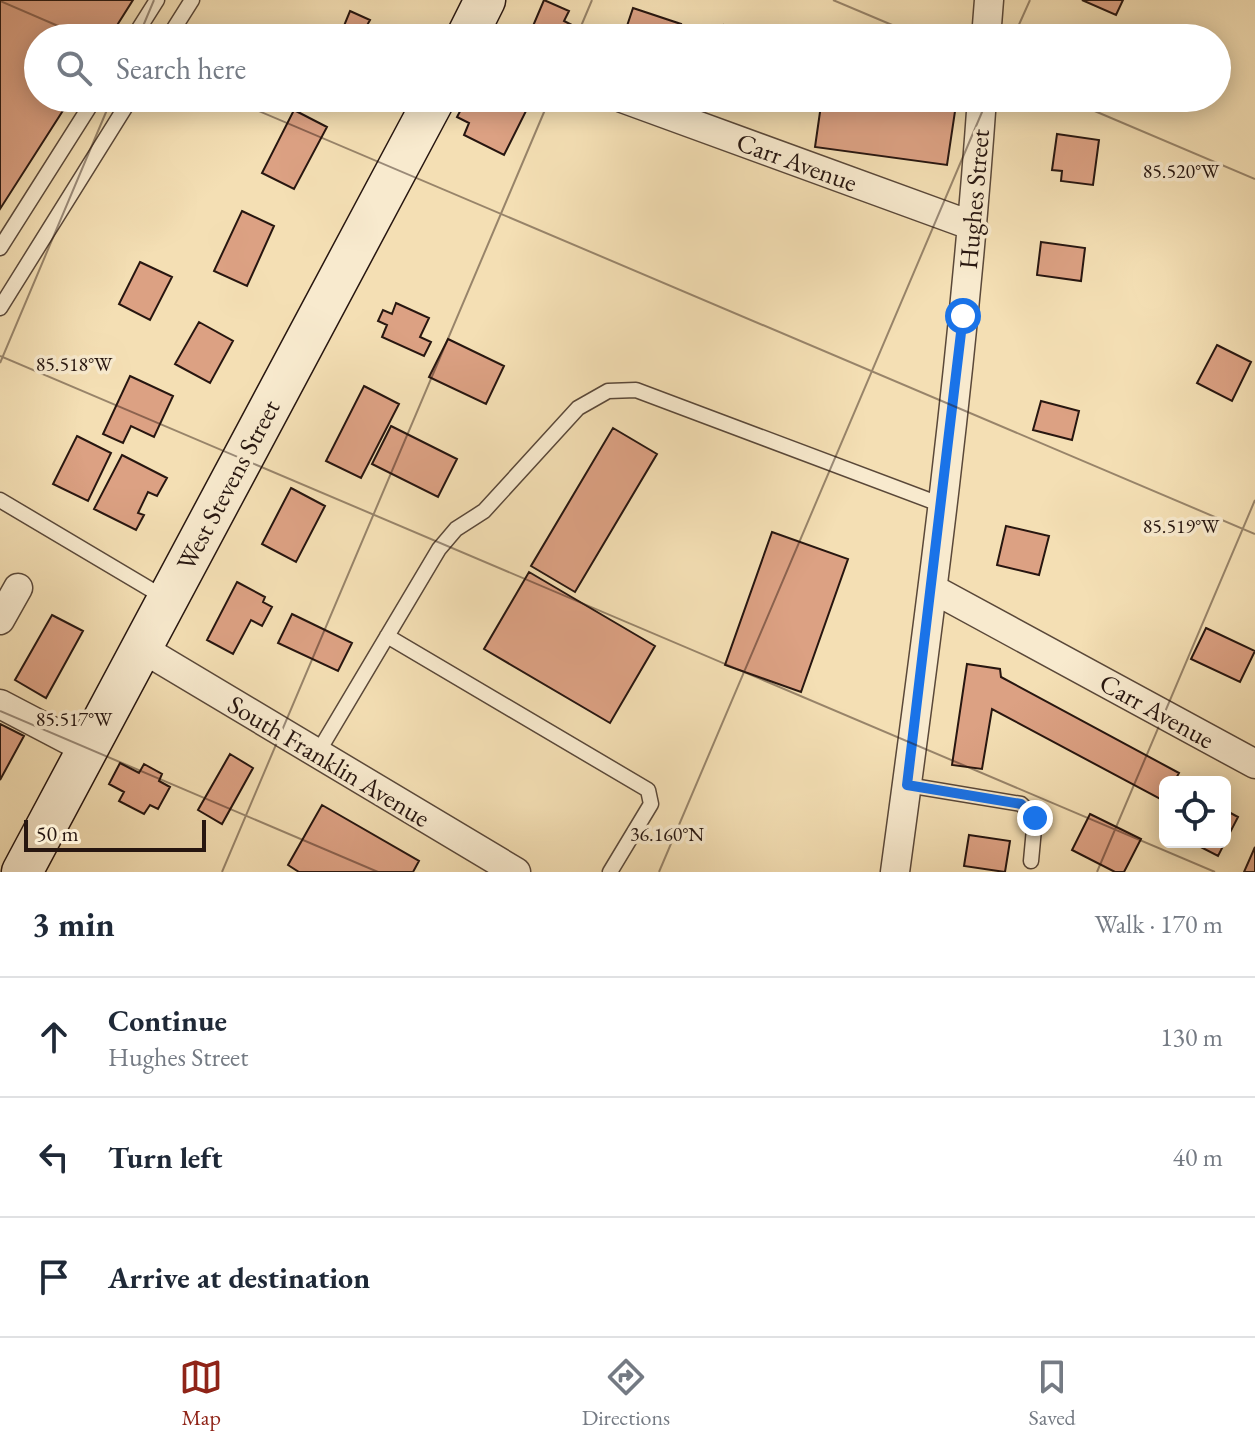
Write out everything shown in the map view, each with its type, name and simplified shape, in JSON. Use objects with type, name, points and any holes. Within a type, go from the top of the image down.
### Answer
[{"type":"street","points":[[473,24],[485,0]]},
{"type":"street","points":[[987,24],[989,0]]},
{"type":"street","name":"West Stevens Street","points":[[22,872],[428,112]]},
{"type":"street","name":"Carr Avenue","points":[[660,112],[973,226]]},
{"type":"street","name":"Hughes Street","points":[[895,872],[933,589],[973,226],[981,112]]},
{"type":"street","points":[[0,620],[18,588]]},
{"type":"street","name":"Carr Avenue","points":[[933,589],[1255,764]]},
{"type":"street","name":"South Franklin Avenue","points":[[143,649],[317,754],[486,865],[516,872]]},
{"type":"street","points":[[0,704],[88,750]]},
{"type":"lane","points":[[142,24],[157,0]]},
{"type":"lane","points":[[177,24],[192,0]]},
{"type":"lane","points":[[0,248],[86,112]]},
{"type":"lane","points":[[0,308],[122,112]]},
{"type":"lane","points":[[317,754],[439,549],[456,529],[484,511],[578,408],[608,391],[636,390],[942,505]]},
{"type":"lane","points":[[0,500],[168,599]]},
{"type":"lane","points":[[387,636],[648,790],[651,804],[610,872]]},
{"type":"lane","points":[[907,785],[1021,804],[1035,818],[1031,861]]},
{"type":"building","points":[[0,0],[133,0],[118,24],[24,24],[24,112],[62,112],[0,209]]},
{"type":"building","points":[[544,0],[569,11],[564,21],[570,24],[534,24]]},
{"type":"building","points":[[1082,0],[1123,0],[1116,15]]},
{"type":"building","points":[[633,8],[681,24],[628,24]]},
{"type":"building","points":[[350,11],[370,20],[368,24],[345,24]]},
{"type":"building","points":[[293,112],[327,127],[294,189],[262,173]]},
{"type":"building","points":[[460,112],[526,112],[504,155],[464,135],[469,123],[457,117]]},
{"type":"building","points":[[820,112],[955,112],[947,165],[815,147]]},
{"type":"building","points":[[1057,134],[1099,140],[1093,185],[1061,181],[1062,171],[1052,170]]},
{"type":"building","points":[[242,211],[274,226],[247,286],[214,271]]},
{"type":"building","points":[[1041,242],[1085,248],[1081,281],[1037,275]]},
{"type":"building","points":[[140,262],[172,277],[150,320],[119,304]]},
{"type":"building","points":[[396,303],[429,318],[420,337],[431,342],[424,356],[382,337],[387,325],[378,321],[383,310],[392,314]]},
{"type":"building","points":[[199,322],[233,341],[210,383],[175,364]]},
{"type":"building","points":[[448,339],[504,366],[486,404],[429,377]]},
{"type":"building","points":[[1217,345],[1251,362],[1232,401],[1197,383]]},
{"type":"building","points":[[130,376],[173,396],[154,437],[131,426],[123,443],[103,434]]},
{"type":"building","points":[[364,386],[399,404],[361,478],[326,461]]},
{"type":"building","points":[[1041,401],[1079,411],[1072,440],[1033,430]]},
{"type":"building","points":[[391,426],[457,459],[438,497],[372,464]]},
{"type":"building","points":[[613,428],[657,454],[575,592],[531,566]]},
{"type":"building","points":[[77,436],[111,453],[88,501],[53,484]]},
{"type":"building","points":[[122,455],[167,478],[157,496],[148,492],[138,513],[144,515],[136,530],[94,509]]},
{"type":"building","points":[[291,488],[325,506],[296,562],[262,544]]},
{"type":"building","points":[[1006,526],[1049,536],[1039,575],[997,565]]},
{"type":"building","points":[[772,532],[848,559],[801,692],[725,665]]},
{"type":"building","points":[[529,572],[655,646],[610,723],[484,649]]},
{"type":"building","points":[[237,582],[265,597],[263,602],[272,607],[262,626],[251,620],[233,654],[207,640]]},
{"type":"building","points":[[292,614],[352,643],[338,671],[278,643]]},
{"type":"building","points":[[52,615],[83,631],[46,698],[15,680]]},
{"type":"building","points":[[1206,628],[1255,651],[1240,682],[1191,659]]},
{"type":"building","points":[[967,664],[1000,669],[1001,677],[1179,773],[1177,776],[1159,776],[1159,798],[992,709],[982,769],[952,765]]},
{"type":"building","points":[[0,724],[24,736],[0,780]]},
{"type":"building","points":[[230,754],[253,768],[222,824],[198,810]]},
{"type":"building","points":[[120,763],[139,773],[144,764],[162,774],[159,781],[170,787],[158,809],[150,805],[144,814],[119,801],[124,792],[109,784]]},
{"type":"building","points":[[322,805],[419,861],[413,872],[299,872],[288,865]]},
{"type":"building","points":[[1231,813],[1238,817],[1231,831]]},
{"type":"building","points":[[1090,814],[1141,839],[1124,872],[1115,872],[1072,850]]},
{"type":"building","points":[[969,835],[1010,841],[1005,872],[964,866]]},
{"type":"building","points":[[1255,847],[1255,872],[1244,872]]},
{"type":"building","points":[[1203,848],[1222,848],[1218,856]]},
{"type":"route","points":[[963,316],[933,589],[907,785],[1021,804],[1035,818]]}]
